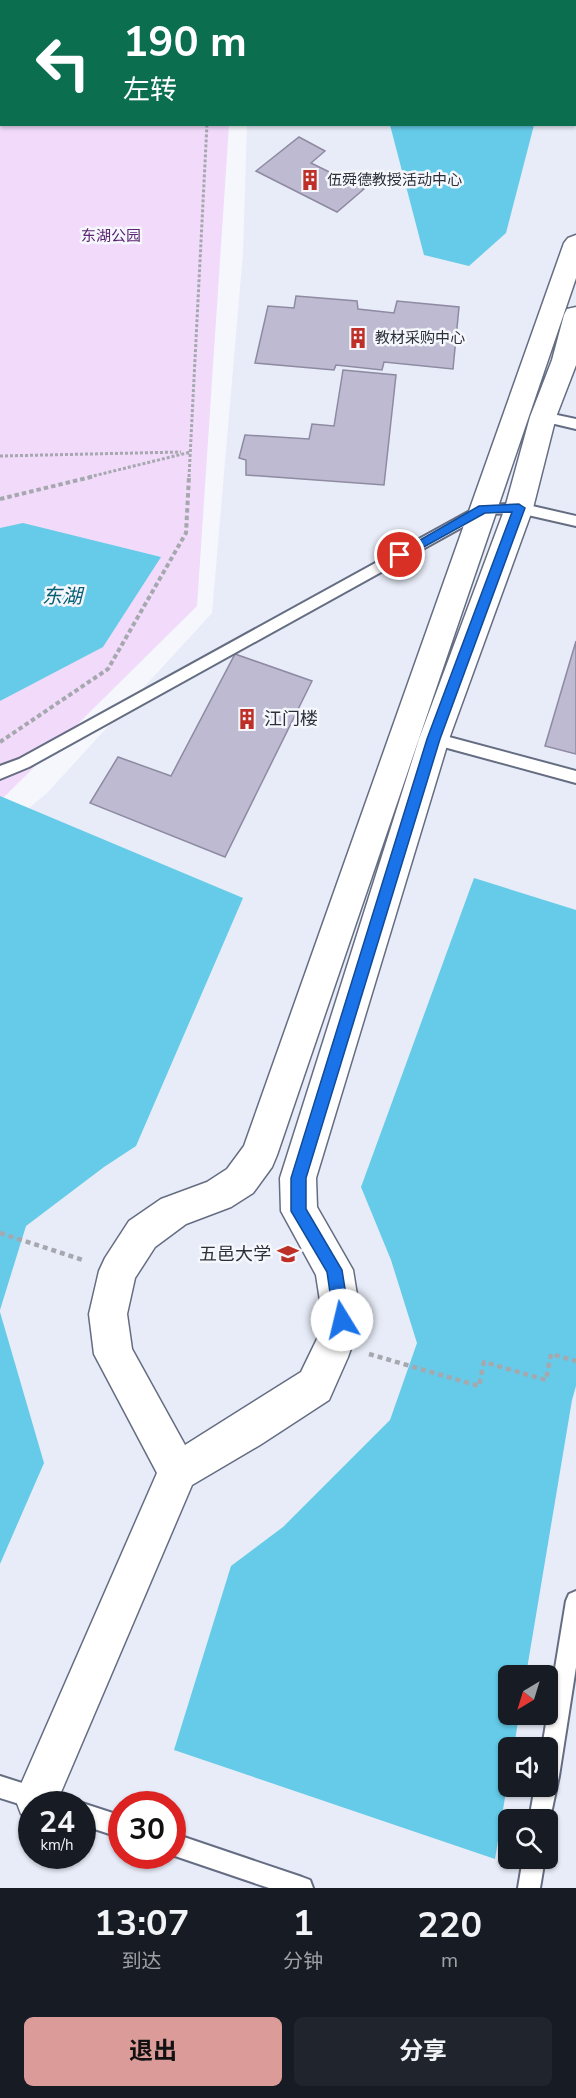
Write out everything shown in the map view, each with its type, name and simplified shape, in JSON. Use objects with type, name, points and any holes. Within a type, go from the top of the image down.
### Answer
[{"type":"street","points":[[178,1471],[112,1354],[108,1314],[118,1271],[142,1234],[174,1211],[218,1195],[240,1181],[259,1155],[576,243]]},
{"type":"street","points":[[34,1791],[178,1471],[246,1431],[315,1386],[335,1344],[342,1320],[334,1270],[299,1211],[298,1178],[434,739],[519,508],[543,417],[571,361],[576,315]]},
{"type":"lane","points":[[543,417],[576,424]]},
{"type":"lane","points":[[0,773],[24,763],[483,509],[519,508],[576,521]]},
{"type":"lane","points":[[434,739],[576,777]]},
{"type":"lane","points":[[554,1737],[576,1601]]},
{"type":"lane","points":[[186,1849],[302,1888]]},
{"type":"lane","points":[[529,1888],[532,1869]]},
{"type":"path","points":[[0,742],[108,669],[186,533],[207,126]]},
{"type":"path","points":[[0,456],[191,452]]},
{"type":"path","points":[[0,499],[191,452]]},
{"type":"path","points":[[0,1233],[118,1271]]},
{"type":"path","points":[[335,1344],[479,1386],[484,1362],[546,1380],[551,1354],[576,1361]]},
{"type":"shaded area","name":"五邑大学","points":[[247,126],[576,126],[576,1888],[0,1888],[0,832],[47,793],[212,613],[243,253]]},
{"type":"green space","name":"东湖公园","points":[[0,126],[229,126],[197,606],[0,801]]},
{"type":"water","points":[[390,126],[534,126],[506,233],[469,266],[424,255]]},
{"type":"water","name":"东湖","points":[[23,523],[161,557],[103,647],[0,701],[0,528]]},
{"type":"water","points":[[0,796],[243,898],[136,1146],[104,1167],[26,1226],[0,1310]]},
{"type":"water","points":[[474,878],[576,910],[576,1386],[528,1665],[498,1665],[498,1725],[517,1725],[516,1737],[498,1737],[498,1797],[505,1797],[503,1809],[498,1809],[498,1841],[495,1859],[174,1750],[231,1566],[283,1527],[390,1420],[417,1343],[391,1260],[361,1187]]},
{"type":"water","points":[[0,1312],[44,1463],[0,1564]]},
{"type":"building","name":"伍舜德教授活动中心","points":[[299,137],[325,151],[311,163],[364,189],[337,212],[256,171]]},
{"type":"building","name":"教材采购中心","points":[[296,296],[357,301],[358,309],[394,313],[397,301],[459,307],[453,369],[384,362],[382,370],[336,365],[334,370],[255,363],[268,306],[294,308]]},
{"type":"building","points":[[343,370],[396,375],[384,485],[246,475],[246,460],[239,458],[245,435],[309,439],[312,424],[334,426]]},
{"type":"building","points":[[576,641],[576,754],[545,746]]},
{"type":"building","name":"江门楼","points":[[235,654],[312,681],[225,857],[90,803],[118,757],[171,776]]},
{"type":"place","name":"伍舜德教授活动中心","points":[[310,180]]},
{"type":"place","name":"教材采购中心","points":[[358,338]]},
{"type":"place","name":"江门楼","points":[[247,719]]},
{"type":"place","name":"五邑大学","points":[[288,1254]]},
{"type":"route","points":[[342,1320],[334,1270],[299,1211],[298,1178],[434,739],[519,508],[483,509],[400,555]]}]
